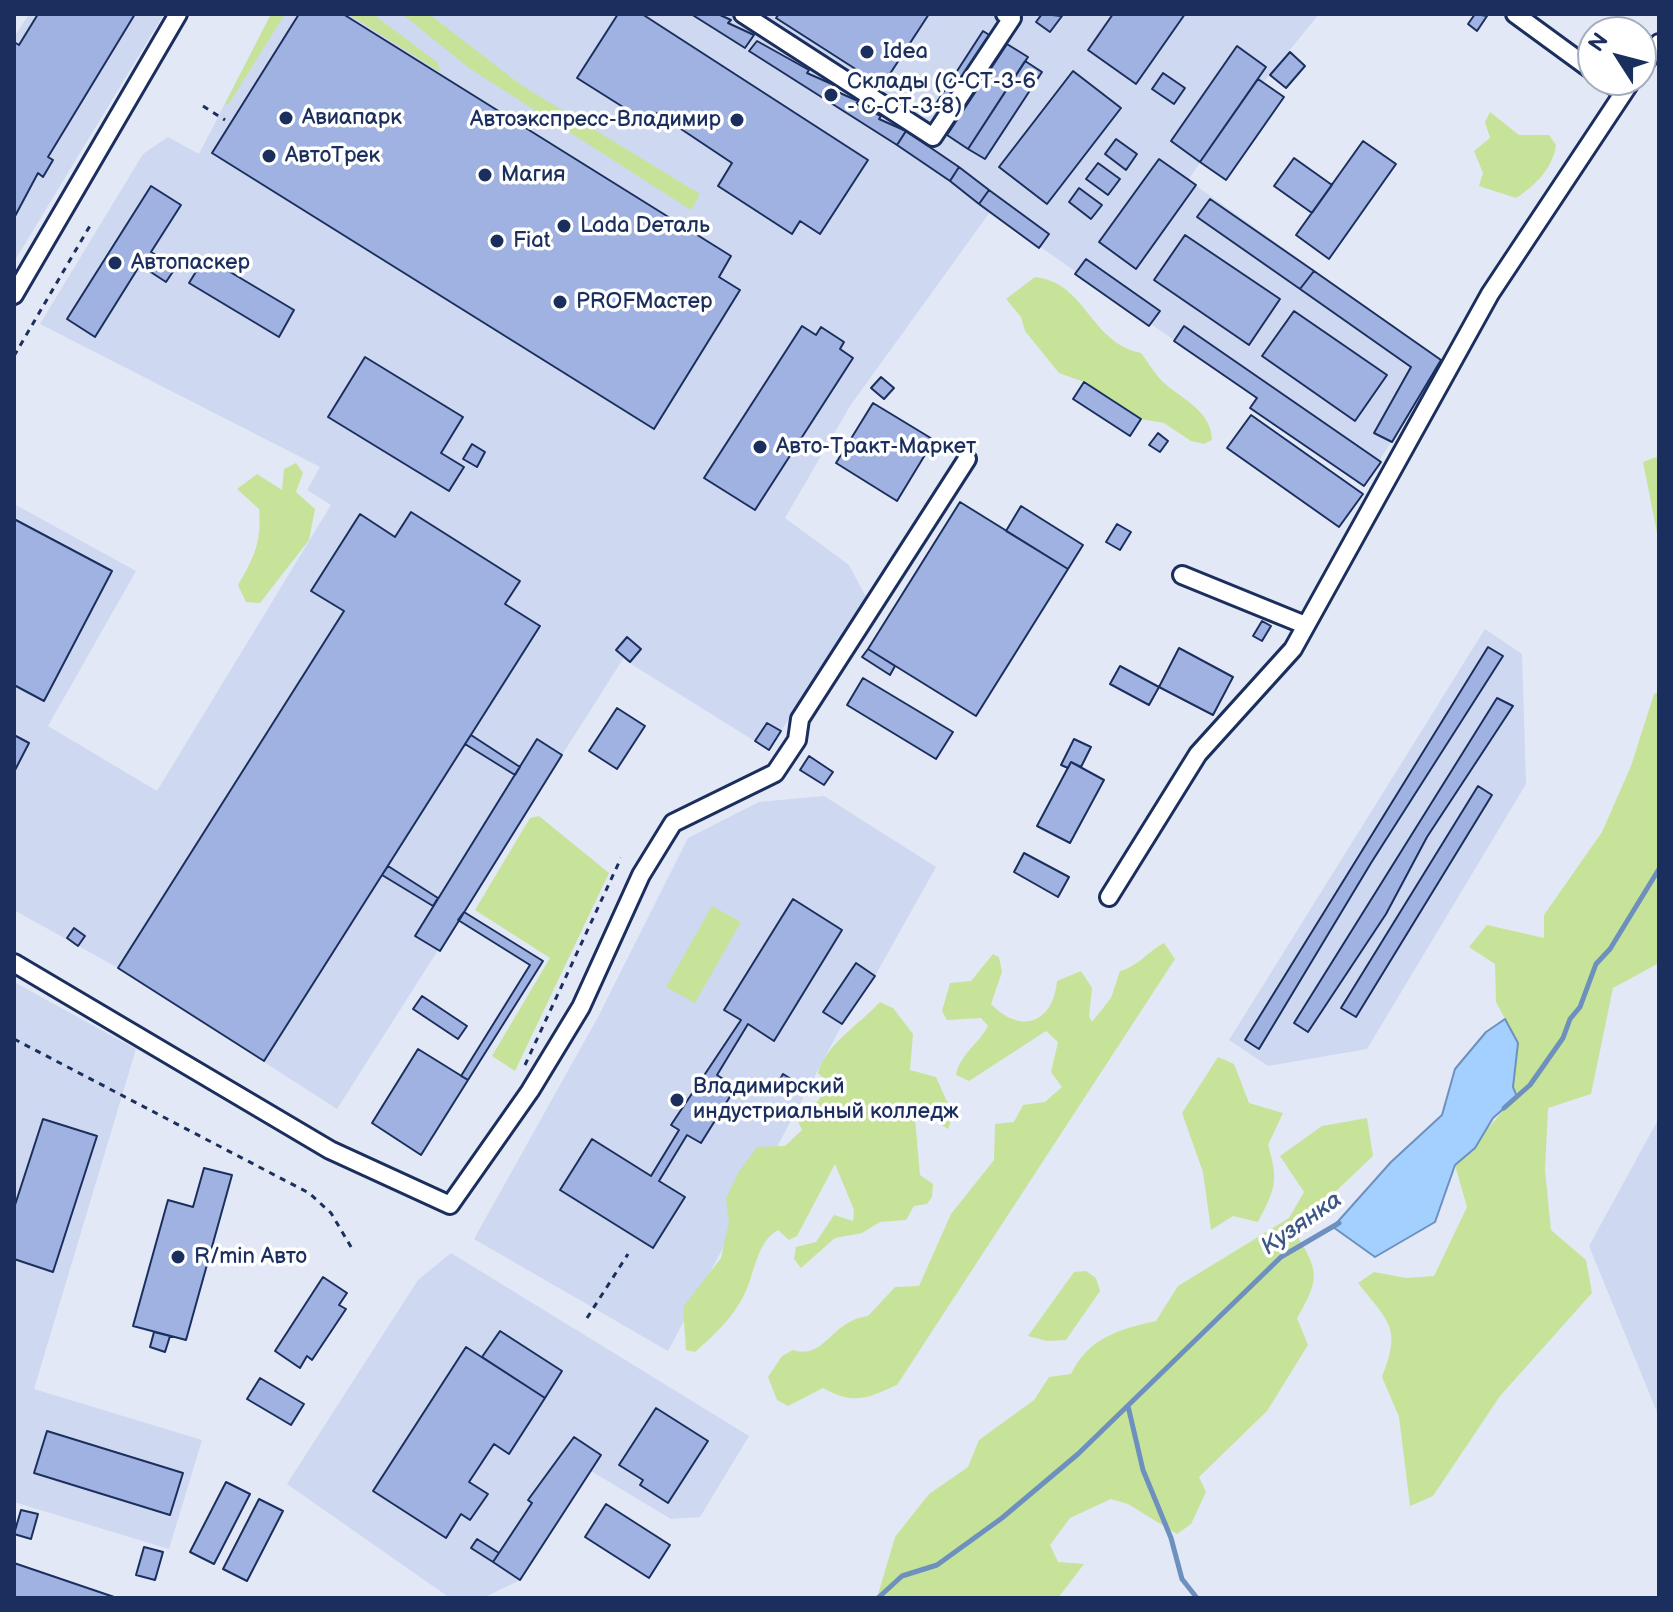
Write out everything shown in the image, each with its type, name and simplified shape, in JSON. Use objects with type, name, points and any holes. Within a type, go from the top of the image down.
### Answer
[{"type":"street","points":[[14,295],[178,14]]},
{"type":"street","points":[[743,14],[933,137],[1012,18],[1005,14]]},
{"type":"street","points":[[1515,14],[1577,59]]},
{"type":"street","points":[[1109,897],[1198,754],[1293,649],[1490,294],[1620,96]]},
{"type":"street","points":[[14,963],[330,1150],[450,1205],[530,1091],[581,1007],[641,875],[673,823],[775,773],[797,740],[800,719],[967,459]]},
{"type":"street","points":[[1182,575],[1305,625]]},
{"type":"path","points":[[203,106],[225,120]]},
{"type":"path","points":[[14,356],[91,224]]},
{"type":"path","points":[[524,1069],[621,858]]},
{"type":"path","points":[[14,1039],[309,1193],[331,1213],[354,1252]]},
{"type":"path","points":[[587,1318],[628,1254]]},
{"type":"shaded area","points":[[29,14],[164,14],[14,262],[14,37]]},
{"type":"shaded area","points":[[271,14],[1319,14],[1263,83],[1258,80],[1188,180],[1441,360],[1364,486],[1250,408],[1256,397],[990,212],[850,406],[785,518],[849,565],[866,597],[769,750],[623,659],[337,1109],[118,968],[14,910],[14,504],[136,571],[48,726],[157,791],[331,505],[307,490],[320,467],[40,324],[143,154],[168,137],[199,154]]},
{"type":"shaded area","points":[[1485,629],[1522,654],[1526,784],[1367,1049],[1268,1066],[1229,1040]]},
{"type":"shaded area","name":"Владимирский индустриальный колледж","points":[[824,796],[936,867],[875,976],[842,1025],[668,1351],[474,1239],[598,1017],[688,838],[759,802]]},
{"type":"shaded area","points":[[14,982],[136,1049],[34,1389],[202,1440],[169,1549],[14,1502]]},
{"type":"shaded area","points":[[1659,1118],[1659,1417],[1589,1246]]},
{"type":"shaded area","points":[[451,1253],[749,1436],[700,1517],[671,1519],[591,1471],[520,1580],[483,1598],[450,1598],[287,1484],[418,1280]]},
{"type":"green space","points":[[271,14],[285,14],[228,105],[225,104]]},
{"type":"green space","points":[[348,14],[373,14],[438,63],[440,72]]},
{"type":"green space","points":[[402,14],[429,14],[521,85],[700,194],[691,210],[469,68]]},
{"type":"green space","points":[[1490,112],[1519,135],[1549,135],[1556,145],[1542,176],[1516,198],[1479,186],[1483,173],[1474,151],[1490,138],[1485,122]]},
{"type":"green space","points":[[1035,277],[1066,290],[1110,337],[1124,347],[1141,353],[1167,386],[1200,412],[1210,429],[1212,440],[1204,444],[1191,441],[1164,423],[1141,419],[1084,382],[1059,373],[1025,331],[1021,317],[1006,299]]},
{"type":"green space","points":[[1659,456],[1659,543],[1643,462]]},
{"type":"green space","points":[[296,463],[303,473],[296,492],[315,509],[309,540],[260,603],[246,602],[238,585],[256,549],[259,509],[237,489],[257,474],[282,490],[284,469]]},
{"type":"green space","points":[[1659,692],[1659,963],[1613,988],[1591,1094],[1548,1108],[1545,1170],[1551,1230],[1586,1260],[1592,1293],[1500,1396],[1433,1496],[1410,1506],[1399,1417],[1382,1377],[1391,1347],[1389,1326],[1358,1283],[1374,1272],[1406,1278],[1434,1276],[1467,1207],[1455,1165],[1517,1097],[1513,1087],[1518,1043],[1496,1002],[1495,964],[1469,947],[1487,925],[1544,938],[1544,915],[1602,832],[1631,766],[1654,694]]},
{"type":"green space","points":[[539,816],[609,873],[515,1071],[492,1056],[550,958],[475,910],[530,818]]},
{"type":"green space","points":[[712,906],[741,922],[695,1003],[666,987]]},
{"type":"green space","points":[[1164,943],[1175,959],[897,1385],[860,1398],[843,1397],[823,1388],[788,1406],[777,1400],[768,1377],[782,1356],[793,1350],[813,1350],[845,1325],[868,1316],[895,1287],[919,1286],[951,1214],[994,1160],[995,1124],[1014,1122],[1023,1105],[1045,1102],[1062,1087],[1051,1072],[1058,1042],[1046,1031],[969,1081],[956,1075],[961,1061],[988,1026],[981,1018],[947,1020],[942,1011],[950,983],[971,981],[993,954],[999,957],[1002,972],[991,1004],[1002,1014],[1024,1021],[1034,1020],[1049,1007],[1057,981],[1081,971],[1092,988],[1089,1016],[1092,1022],[1111,998],[1120,971]]},
{"type":"green space","points":[[880,1002],[893,1008],[913,1034],[910,1070],[936,1077],[953,1115],[948,1129],[914,1107],[920,1175],[933,1184],[932,1197],[927,1204],[914,1206],[906,1220],[880,1222],[862,1233],[835,1238],[801,1268],[794,1259],[796,1247],[816,1242],[834,1215],[853,1221],[854,1210],[835,1164],[797,1236],[789,1240],[778,1230],[771,1235],[760,1250],[740,1303],[716,1333],[695,1352],[686,1350],[683,1307],[721,1258],[729,1222],[726,1199],[738,1173],[757,1147],[785,1146],[802,1130],[794,1113],[818,1101],[829,1084],[818,1073],[828,1053]]},
{"type":"green space","points":[[1218,1057],[1234,1064],[1249,1103],[1283,1113],[1268,1145],[1274,1185],[1258,1222],[1233,1216],[1211,1230],[1203,1172],[1182,1113]]},
{"type":"green space","points":[[1367,1118],[1373,1156],[1294,1231],[1314,1274],[1310,1293],[1297,1318],[1308,1345],[1267,1411],[1199,1477],[1206,1492],[1191,1524],[1177,1534],[1128,1504],[1111,1499],[1070,1518],[1050,1545],[1058,1562],[1084,1564],[1058,1598],[877,1598],[895,1537],[929,1494],[968,1467],[979,1440],[1034,1400],[1049,1377],[1071,1374],[1086,1352],[1106,1337],[1156,1321],[1178,1286],[1289,1218],[1304,1192],[1280,1156],[1322,1126]]},
{"type":"green space","points":[[1086,1271],[1096,1278],[1100,1291],[1066,1340],[1047,1341],[1028,1336],[1074,1272]]},
{"type":"water","points":[[1505,1019],[1518,1043],[1513,1087],[1517,1097],[1493,1118],[1475,1148],[1455,1165],[1435,1222],[1375,1257],[1333,1227],[1391,1162],[1442,1115],[1455,1069],[1486,1032]]},
{"type":"building","points":[[38,14],[135,14],[48,157],[53,160],[43,177],[38,173],[14,218],[14,42],[19,45]]},
{"type":"building","points":[[299,14],[343,14],[731,256],[719,277],[740,290],[654,429],[212,153]]},
{"type":"building","points":[[618,14],[642,14],[868,160],[820,234],[800,221],[792,234],[718,186],[732,163],[657,113],[650,124],[577,78]]},
{"type":"building","points":[[691,14],[718,14],[731,20],[728,23],[754,35],[745,48]]},
{"type":"building","name":"Idea","points":[[779,14],[929,14],[882,86],[776,18]]},
{"type":"building","points":[[1042,14],[1062,16],[1050,32],[1036,22]]},
{"type":"building","points":[[1113,14],[1185,14],[1136,84],[1088,50]]},
{"type":"building","points":[[1475,14],[1487,16],[1477,31],[1468,24]]},
{"type":"building","points":[[983,31],[991,36],[943,111],[935,105]]},
{"type":"building","name":"Склады (С-СТ-3-6 - С-СТ-3-8)","points":[[757,41],[809,70],[807,73],[834,85],[831,89],[858,101],[856,104],[881,116],[879,119],[906,131],[897,145],[749,51]]},
{"type":"building","points":[[1007,44],[1028,57],[968,149],[947,135]]},
{"type":"building","points":[[1237,46],[1266,67],[1200,162],[1171,141]]},
{"type":"building","points":[[1290,52],[1305,66],[1286,88],[1270,75]]},
{"type":"building","points":[[1025,61],[1042,72],[985,159],[968,149]]},
{"type":"building","points":[[1073,71],[1121,108],[1047,204],[999,167]]},
{"type":"building","points":[[1163,73],[1185,88],[1174,104],[1152,89]]},
{"type":"building","points":[[1258,79],[1284,97],[1226,180],[1200,162]]},
{"type":"building","points":[[906,131],[959,167],[950,181],[897,145]]},
{"type":"building","points":[[1116,139],[1137,154],[1126,170],[1105,154]]},
{"type":"building","points":[[1363,141],[1396,164],[1329,259],[1296,235]]},
{"type":"building","points":[[1294,158],[1332,185],[1312,213],[1274,186]]},
{"type":"building","points":[[1159,159],[1196,185],[1136,269],[1099,242]]},
{"type":"building","points":[[1098,163],[1120,179],[1108,195],[1086,179]]},
{"type":"building","points":[[959,167],[989,190],[979,204],[950,181]]},
{"type":"building","points":[[151,186],[181,205],[151,252],[176,267],[166,282],[140,265],[95,337],[67,319]]},
{"type":"building","points":[[1079,188],[1102,205],[1091,219],[1069,202]]},
{"type":"building","points":[[989,190],[1049,234],[1039,248],[979,204]]},
{"type":"building","points":[[1210,199],[1314,271],[1300,289],[1197,217]]},
{"type":"building","points":[[1185,235],[1280,299],[1249,345],[1154,280]]},
{"type":"building","points":[[205,257],[294,310],[279,337],[189,283]]},
{"type":"building","points":[[1086,259],[1160,311],[1149,326],[1075,274]]},
{"type":"building","points":[[1314,271],[1441,360],[1392,442],[1374,433],[1411,367],[1300,289]]},
{"type":"building","points":[[1294,311],[1387,375],[1355,421],[1262,356]]},
{"type":"building","points":[[802,326],[816,335],[821,327],[844,342],[840,349],[853,358],[755,510],[704,478]]},
{"type":"building","points":[[1184,326],[1381,462],[1364,486],[1250,408],[1257,398],[1174,341]]},
{"type":"building","points":[[365,357],[463,417],[441,453],[464,467],[449,491],[328,417]]},
{"type":"building","points":[[881,377],[894,388],[884,399],[871,388]]},
{"type":"building","points":[[1084,382],[1141,419],[1130,436],[1073,399]]},
{"type":"building","points":[[873,403],[934,440],[897,501],[836,463]]},
{"type":"building","points":[[1251,415],[1363,494],[1339,527],[1227,448]]},
{"type":"building","points":[[1158,433],[1168,441],[1160,452],[1149,445]]},
{"type":"building","points":[[472,444],[485,452],[477,467],[463,459]]},
{"type":"building","points":[[960,502],[1068,569],[976,716],[868,649]]},
{"type":"building","points":[[1021,506],[1083,545],[1068,569],[1006,531]]},
{"type":"building","points":[[411,512],[520,581],[505,604],[540,626],[264,1061],[118,968],[344,611],[311,591],[360,514],[395,537]]},
{"type":"building","points":[[14,519],[112,571],[44,701],[14,685]]},
{"type":"building","points":[[1117,524],[1131,532],[1120,550],[1106,542]]},
{"type":"building","points":[[1262,621],[1271,626],[1262,641],[1253,636]]},
{"type":"building","points":[[627,637],[641,649],[630,662],[616,650]]},
{"type":"building","points":[[1488,647],[1503,656],[1371,863],[1259,1049],[1245,1040]]},
{"type":"building","points":[[1179,648],[1233,677],[1213,715],[1159,687]]},
{"type":"building","points":[[868,649],[895,666],[890,675],[862,657]]},
{"type":"building","points":[[1120,666],[1159,687],[1149,705],[1110,684]]},
{"type":"building","points":[[863,678],[953,732],[936,759],[847,705]]},
{"type":"building","points":[[1497,698],[1513,706],[1427,837],[1386,914],[1308,1032],[1294,1023]]},
{"type":"building","points":[[617,708],[645,726],[617,769],[589,751]]},
{"type":"building","points":[[767,723],[781,731],[769,750],[755,741]]},
{"type":"building","points":[[14,735],[29,743],[14,772]]},
{"type":"building","points":[[471,735],[520,767],[515,775],[465,744]]},
{"type":"building","points":[[537,739],[562,755],[440,951],[415,936]]},
{"type":"building","points":[[1074,739],[1091,747],[1081,767],[1071,762],[1068,768],[1061,765]]},
{"type":"building","points":[[809,756],[833,772],[824,785],[800,770]]},
{"type":"building","points":[[1071,762],[1104,780],[1070,843],[1037,826]]},
{"type":"building","points":[[1478,786],[1492,795],[1356,1017],[1341,1008]]},
{"type":"building","points":[[1024,853],[1069,877],[1058,897],[1014,872]]},
{"type":"building","points":[[388,866],[438,898],[433,906],[382,875]]},
{"type":"building","points":[[793,899],[842,930],[774,1041],[748,1024],[717,1075],[736,1087],[701,1143],[687,1135],[659,1181],[685,1197],[653,1248],[560,1190],[592,1139],[651,1176],[679,1130],[671,1125],[741,1020],[724,1010]]},
{"type":"building","points":[[464,912],[543,961],[468,1080],[461,1076],[530,965],[458,920]]},
{"type":"building","points":[[74,928],[85,936],[78,946],[67,938]]},
{"type":"building","points":[[856,963],[875,976],[842,1024],[823,1012]]},
{"type":"building","points":[[422,996],[467,1026],[458,1039],[413,1009]]},
{"type":"building","points":[[418,1049],[468,1080],[421,1155],[372,1123]]},
{"type":"building","points":[[783,1074],[796,1082],[789,1093],[777,1085]]},
{"type":"building","points":[[43,1119],[97,1136],[53,1272],[14,1259],[14,1208]]},
{"type":"building","points":[[204,1168],[232,1175],[186,1340],[133,1326],[168,1200],[193,1207]]},
{"type":"building","points":[[323,1277],[347,1293],[339,1305],[346,1309],[312,1360],[307,1356],[300,1368],[275,1351]]},
{"type":"building","points":[[500,1331],[562,1371],[545,1398],[482,1357]]},
{"type":"building","points":[[154,1332],[170,1336],[165,1352],[150,1347]]},
{"type":"building","points":[[466,1347],[545,1398],[509,1454],[494,1444],[469,1482],[488,1494],[470,1520],[461,1514],[446,1538],[373,1491]]},
{"type":"building","points":[[260,1378],[304,1404],[291,1425],[247,1399]]},
{"type":"building","points":[[656,1408],[708,1441],[668,1503],[640,1485],[643,1480],[619,1465]]},
{"type":"building","points":[[47,1431],[183,1473],[170,1515],[34,1473]]},
{"type":"building","points":[[574,1437],[601,1455],[520,1580],[493,1562],[532,1503],[528,1500]]},
{"type":"building","points":[[226,1482],[250,1494],[214,1564],[190,1552]]},
{"type":"building","points":[[259,1499],[283,1511],[247,1581],[223,1569]]},
{"type":"building","points":[[606,1504],[670,1545],[649,1578],[585,1537]]},
{"type":"building","points":[[21,1510],[38,1514],[31,1539],[14,1534]]},
{"type":"building","points":[[477,1539],[499,1553],[493,1562],[471,1548]]},
{"type":"building","points":[[144,1547],[163,1552],[155,1580],[136,1575]]},
{"type":"building","points":[[14,1563],[117,1598],[14,1598]]},
{"type":"waterway","name":"Кузянка","points":[[1504,1108],[1530,1085],[1563,1038],[1570,1019],[1580,1007],[1596,964],[1610,949],[1659,869]]},
{"type":"waterway","name":"Кузянка","points":[[878,1598],[902,1576],[937,1565],[1002,1518],[1078,1454],[1281,1257],[1339,1223]]},
{"type":"waterway","points":[[1128,1406],[1143,1470],[1171,1538],[1182,1579],[1197,1598]]},
{"type":"place","name":"Idea","points":[[867,52]]},
{"type":"place","name":"Склады (С-СТ-3-6 - С-СТ-3-8)","points":[[831,95]]},
{"type":"place","name":"Авиапарк","points":[[286,118]]},
{"type":"place","name":"Автоэкспресс-Владимир","points":[[737,120]]},
{"type":"place","name":"АвтоТрек","points":[[269,156]]},
{"type":"place","name":"Магия","points":[[485,175]]},
{"type":"place","name":"Lada Dеталь","points":[[564,226]]},
{"type":"place","name":"Fiat","points":[[497,241]]},
{"type":"place","name":"Автопаскер","points":[[115,263]]},
{"type":"place","name":"PROFМастер","points":[[560,302]]},
{"type":"place","name":"Авто-Тракт-Маркет","points":[[760,447]]},
{"type":"place","name":"Владимирский индустриальный колледж","points":[[677,1100]]},
{"type":"place","name":"R/min Авто","points":[[178,1257]]}]
